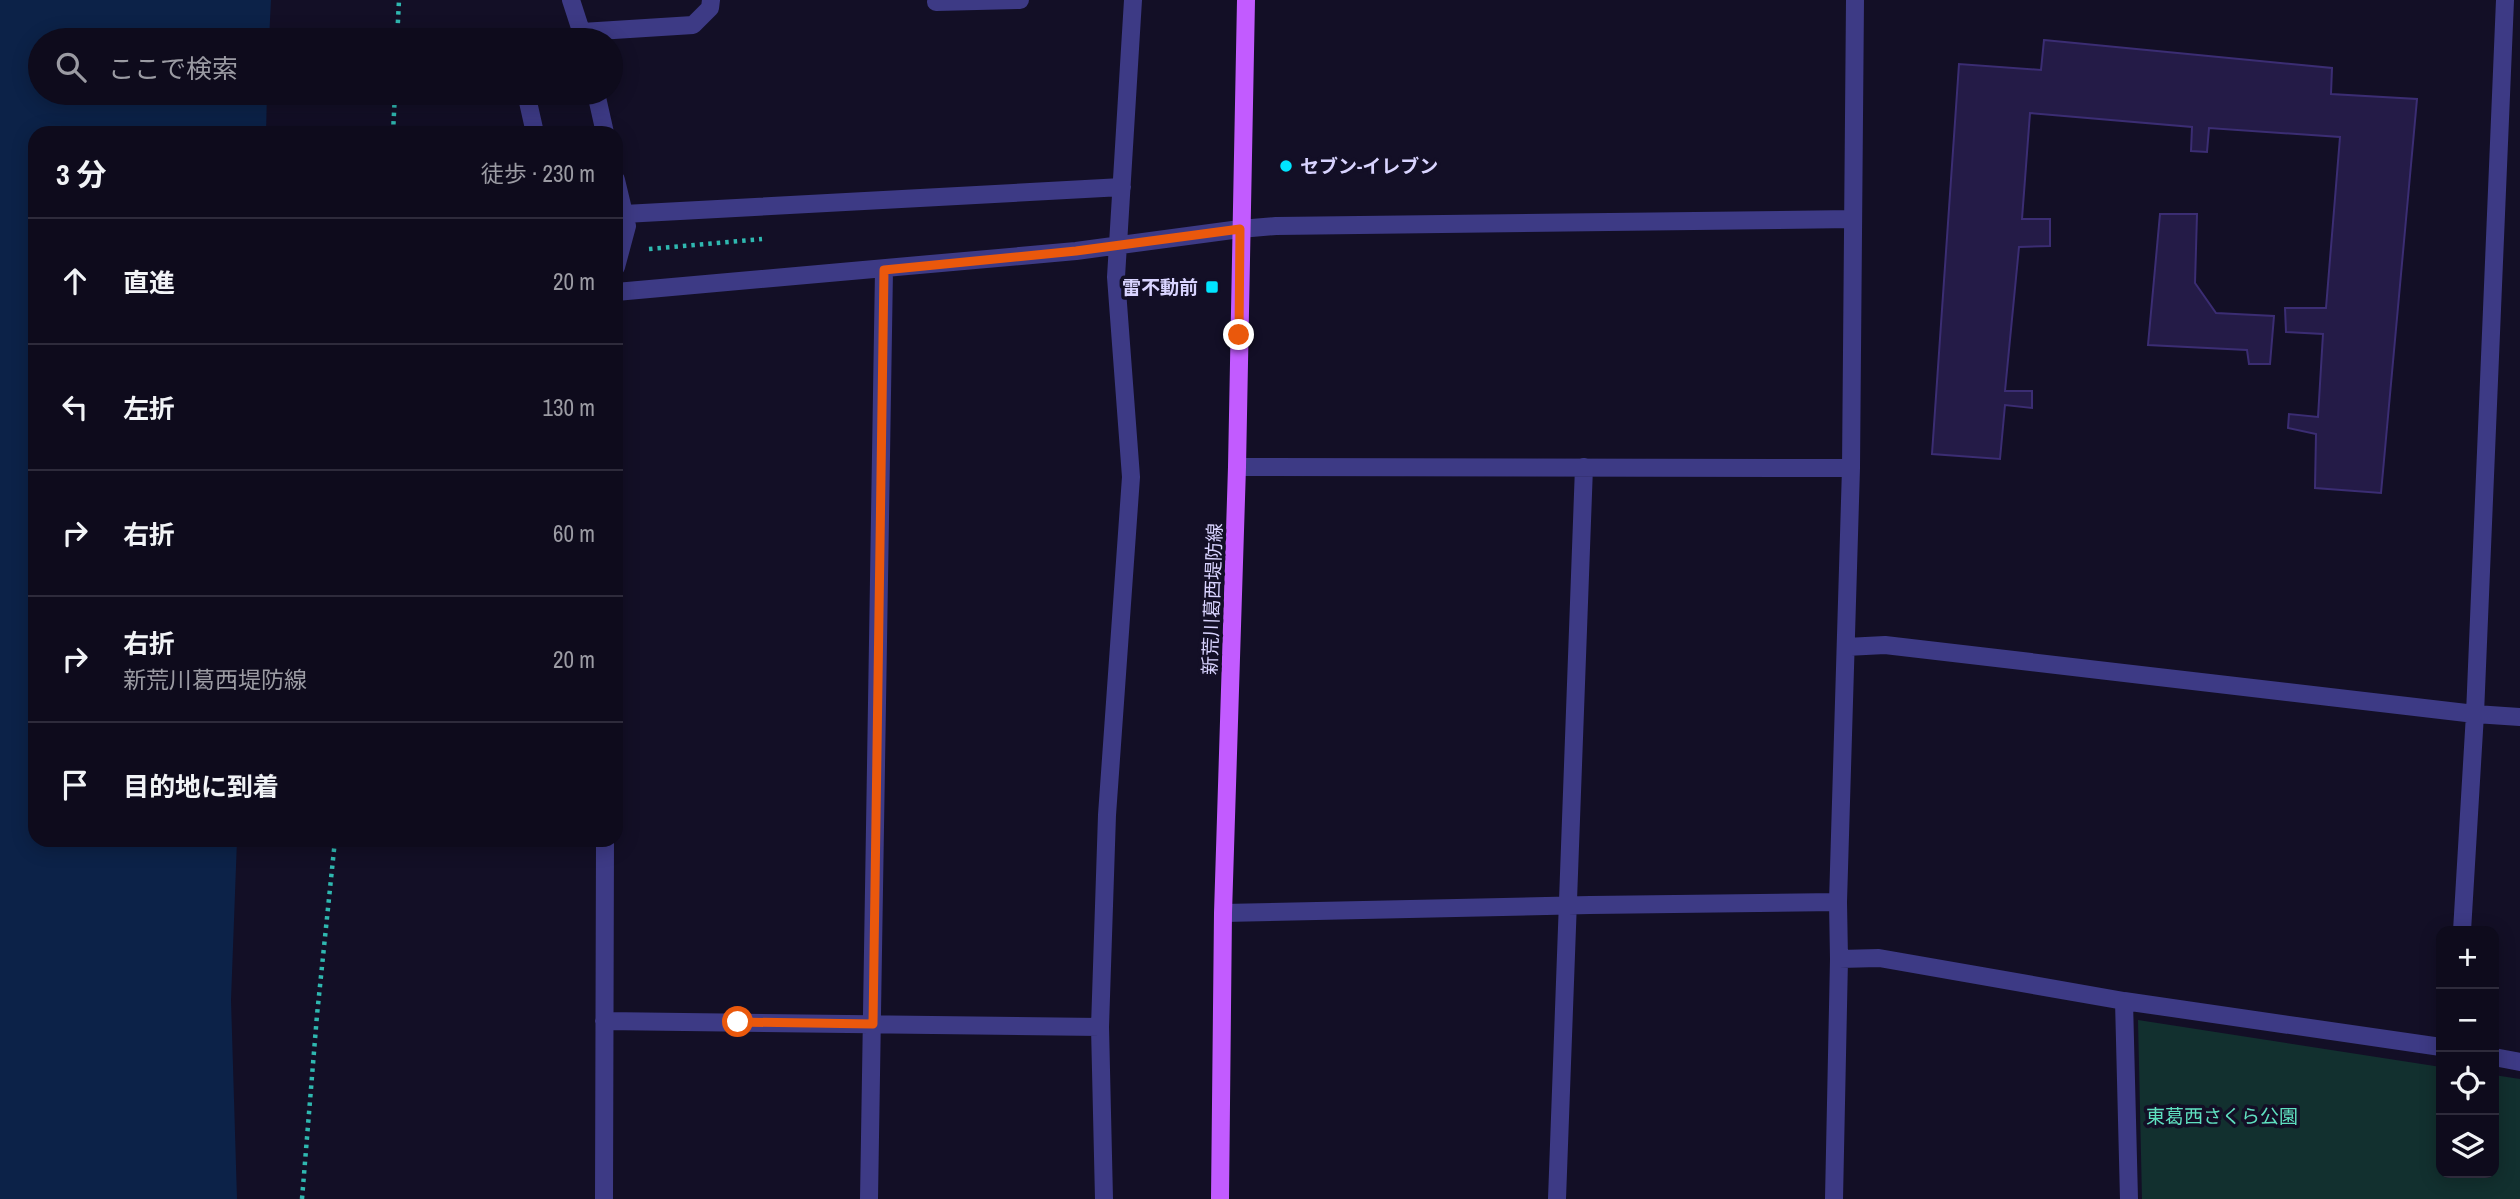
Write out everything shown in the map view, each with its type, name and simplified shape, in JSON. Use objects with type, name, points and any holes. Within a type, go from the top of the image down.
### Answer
[{"type":"main road","name":"新荒川葛西堤防線","points":[[1220,1199],[1223,913],[1237,467],[1246,0]]},
{"type":"street","points":[[571,0],[577,28]]},
{"type":"street","points":[[623,33],[694,25],[710,8],[711,0]]},
{"type":"street","points":[[936,2],[1020,0]]},
{"type":"street","points":[[1104,1199],[1100,1027],[1107,815],[1131,477],[1116,277],[1133,0]]},
{"type":"street","points":[[1834,1199],[1838,902],[1852,468],[1855,0]]},
{"type":"street","points":[[2462,926],[2475,714],[2505,0]]},
{"type":"street","points":[[529,105],[534,126]]},
{"type":"street","points":[[599,105],[603,126]]},
{"type":"street","points":[[624,215],[1122,187]]},
{"type":"street","points":[[623,211],[627,226],[623,241]]},
{"type":"street","points":[[623,291],[884,270],[1119,246],[1276,226],[1853,219]]},
{"type":"street","points":[[869,1199],[884,270]]},
{"type":"street","points":[[1237,467],[1852,468]]},
{"type":"street","points":[[1557,1199],[1584,467]]},
{"type":"street","points":[[1846,647],[1885,645],[2520,717]]},
{"type":"street","points":[[604,1199],[605,847]]},
{"type":"street","points":[[1223,913],[1838,902]]},
{"type":"street","points":[[1839,959],[1879,958],[2124,1000],[2436,1046]]},
{"type":"street","points":[[2124,1000],[2129,1199]]},
{"type":"street","points":[[604,1021],[1100,1027]]},
{"type":"street","points":[[2499,1058],[2520,1062]]},
{"type":"path","points":[[398,28],[399,0]]},
{"type":"path","points":[[393,126],[394,105]]},
{"type":"path","points":[[302,1199],[334,847]]},
{"type":"green space","name":"東葛西さくら公園","points":[[2138,1020],[2436,1066],[2436,1178],[2499,1178],[2499,1076],[2520,1079],[2520,1199],[2142,1199]]},
{"type":"water","points":[[0,0],[271,0],[270,28],[28,28],[28,105],[267,105],[266,126],[28,126],[28,847],[237,847],[231,1000],[237,1199],[0,1199]]},
{"type":"building","points":[[2044,40],[2332,68],[2331,94],[2417,99],[2381,493],[2315,488],[2316,434],[2288,428],[2289,414],[2318,417],[2323,334],[2286,332],[2285,308],[2326,308],[2340,137],[2209,128],[2207,152],[2191,151],[2192,127],[2030,113],[2022,219],[2050,219],[2050,246],[2019,247],[2005,391],[2032,391],[2032,408],[2005,405],[2000,459],[1932,454],[1959,64],[2041,70]]},
{"type":"building","points":[[2160,214],[2197,214],[2195,283],[2216,313],[2274,316],[2270,364],[2249,364],[2247,350],[2148,345]]},
{"type":"place","name":"セブン-イレブン","points":[[1286,166]]},
{"type":"place","name":"雷不動前","points":[[1212,287]]},
{"type":"route","points":[[738,1022],[873,1024],[884,270],[1076,251],[1240,229],[1239,335]]}]
